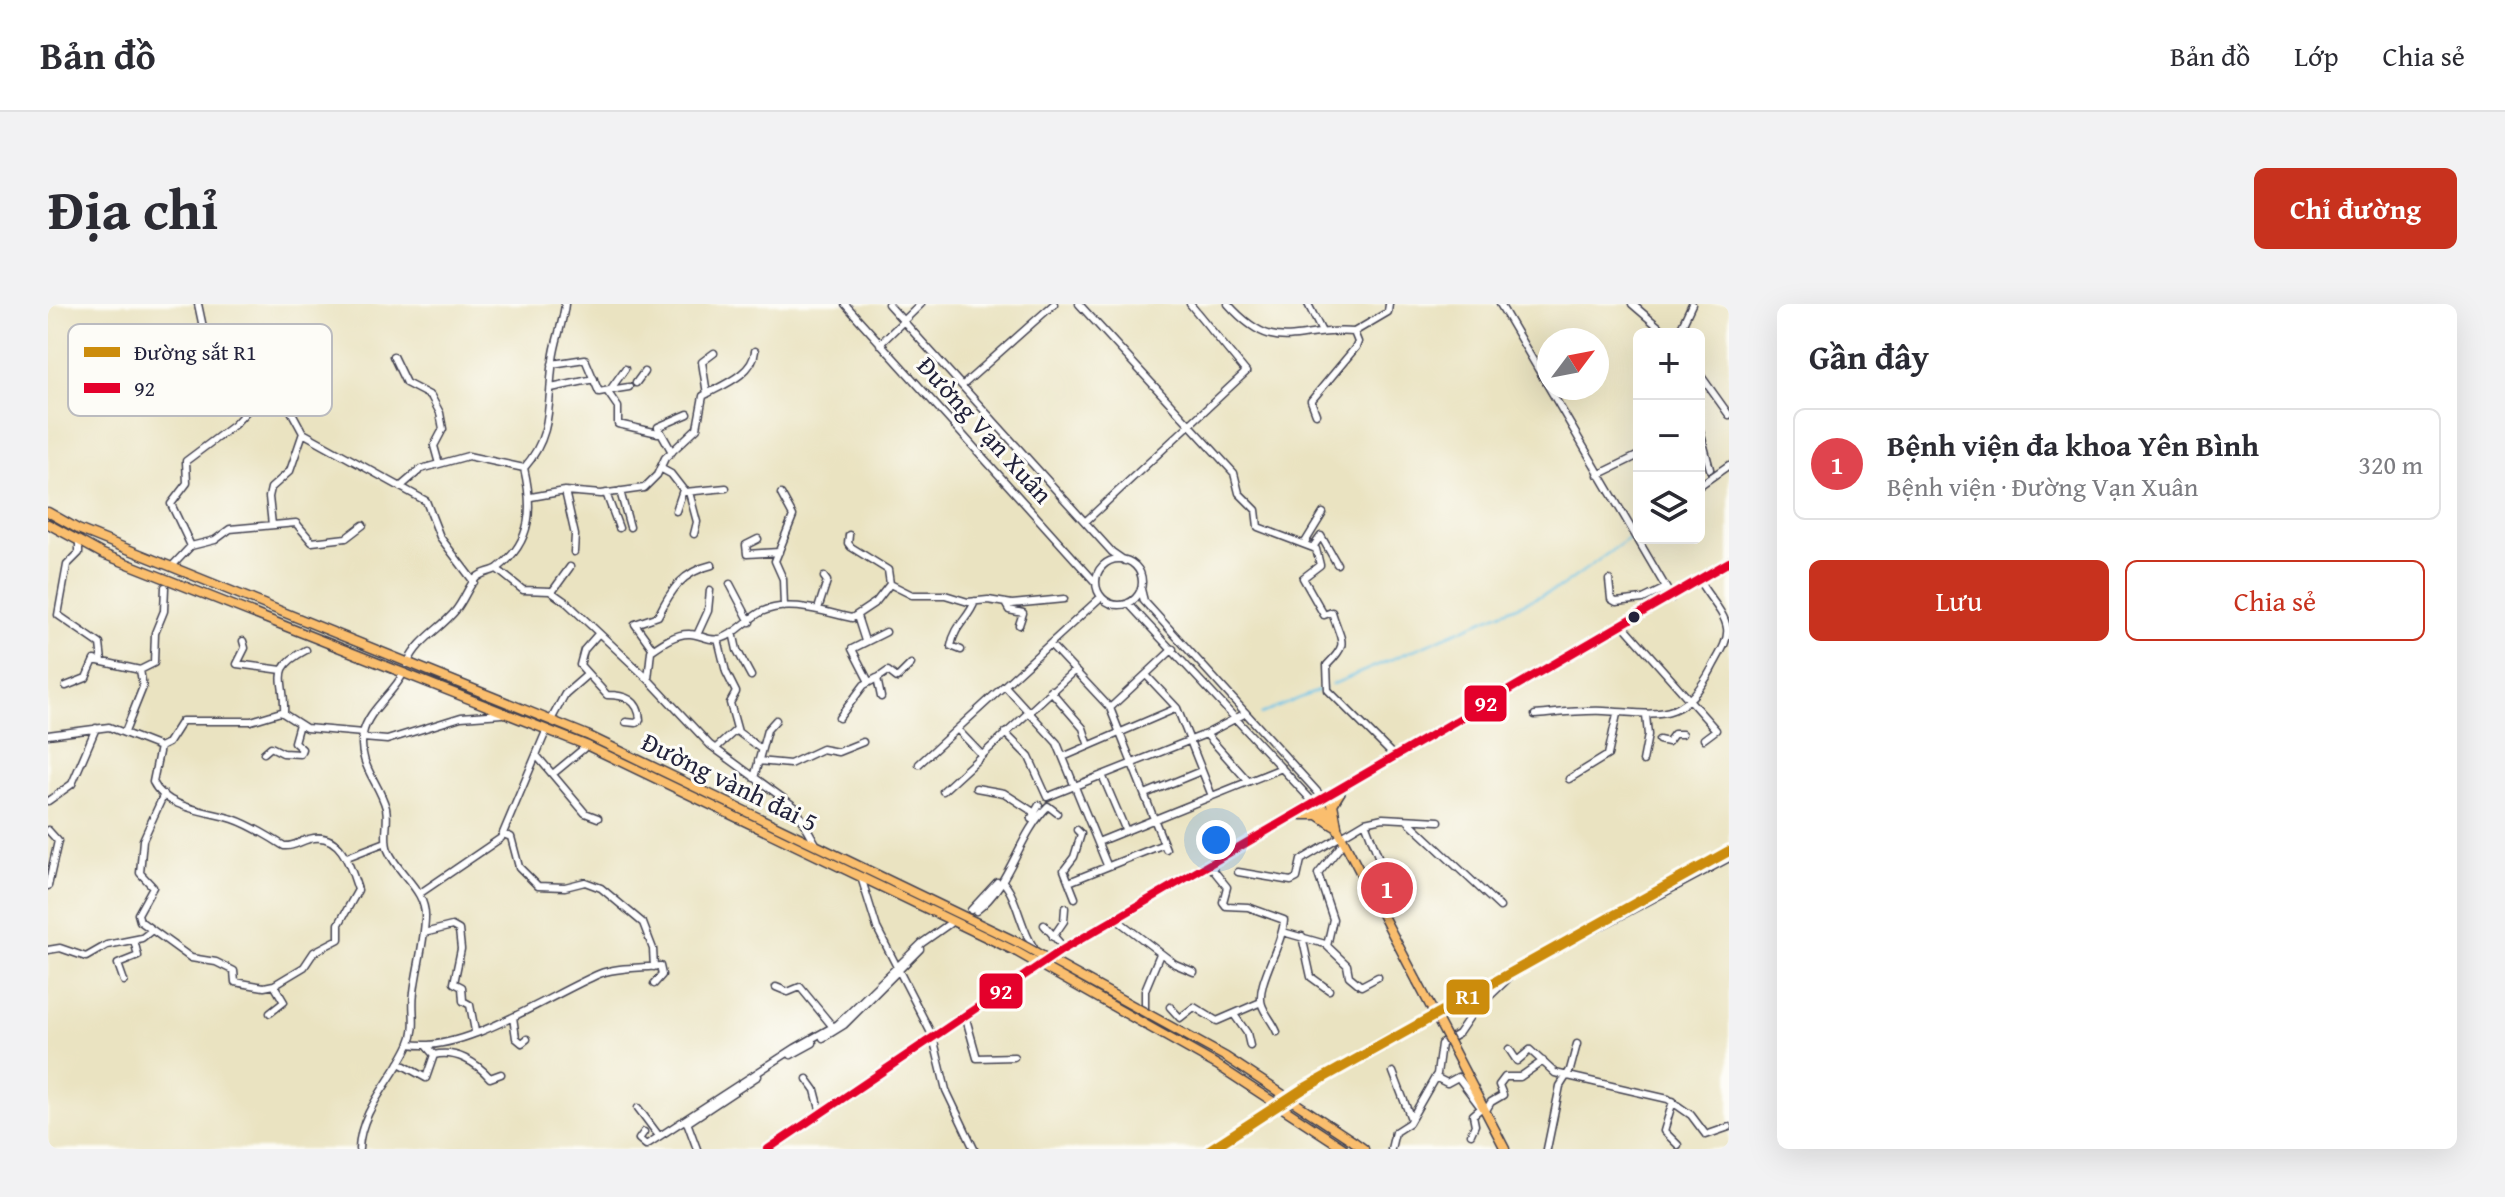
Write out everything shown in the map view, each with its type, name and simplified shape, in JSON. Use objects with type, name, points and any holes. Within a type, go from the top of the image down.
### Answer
[{"type":"highway","points":[[768,1149],[1065,949],[1624,626],[1729,562]]},
{"type":"highway","points":[[1340,835],[1333,800],[1352,782]]},
{"type":"highway","points":[[1292,816],[1318,814],[1340,835]]},
{"type":"main road","name":"Đường vành đai 5","points":[[48,512],[78,529],[551,720],[817,846],[1226,1057],[1364,1149]]},
{"type":"main road","name":"Đường vành đai 5","points":[[48,524],[103,554],[547,729],[1017,947],[1217,1065],[1345,1149]]},
{"type":"main road","points":[[403,674],[407,664]]},
{"type":"main road","points":[[1318,801],[1340,835],[1505,1149]]},
{"type":"street","points":[[198,304],[202,324]]},
{"type":"street","points":[[524,468],[543,443],[552,364],[565,304]]},
{"type":"street","name":"Đường Vạn Xuân","points":[[845,304],[1096,583]]},
{"type":"street","name":"Đường Vạn Xuân","points":[[888,304],[1112,552],[1125,561]]},
{"type":"street","points":[[880,344],[921,304]]},
{"type":"street","points":[[963,385],[1054,304]]},
{"type":"street","points":[[1079,304],[1234,473],[1239,493],[1256,510],[1258,527],[1313,547],[1321,563],[1303,578],[1324,615],[1332,612],[1342,647],[1341,653],[1327,665],[1327,687],[1395,757]]},
{"type":"street","points":[[1086,521],[1246,372],[1190,304]]},
{"type":"street","points":[[1228,304],[1249,326],[1280,337],[1302,338],[1322,332],[1354,332],[1388,312],[1389,304]]},
{"type":"street","points":[[1308,304],[1322,332]]},
{"type":"street","points":[[1500,304],[1598,475],[1633,526]]},
{"type":"street","points":[[1632,304],[1660,328]]},
{"type":"street","points":[[1681,328],[1692,304]]},
{"type":"street","points":[[1316,414],[1311,399],[1356,347],[1358,342],[1354,332]]},
{"type":"street","points":[[531,497],[565,491],[606,493],[644,488],[672,452],[697,428],[701,421],[700,400],[730,383],[750,365],[755,351]]},
{"type":"street","points":[[707,394],[702,362],[714,353]]},
{"type":"street","points":[[393,356],[406,383],[431,396],[440,413],[443,429],[434,446],[439,464]]},
{"type":"street","points":[[552,364],[583,358],[591,366],[598,392],[633,385],[644,372]]},
{"type":"street","points":[[609,391],[625,369]]},
{"type":"street","points":[[551,388],[594,379]]},
{"type":"street","points":[[1705,381],[1729,415]]},
{"type":"street","points":[[609,391],[618,407],[618,424],[658,433],[672,452]]},
{"type":"street","points":[[658,433],[660,425],[688,414]]},
{"type":"street","points":[[191,546],[171,504],[187,483],[186,461],[234,425],[241,416]]},
{"type":"street","points":[[294,416],[303,433],[344,452],[429,503],[440,537],[474,582]]},
{"type":"street","points":[[272,525],[271,488],[290,471],[303,433]]},
{"type":"street","points":[[1705,450],[1710,469]]},
{"type":"street","points":[[400,487],[420,470],[468,456],[524,468]]},
{"type":"street","points":[[1598,475],[1633,458]]},
{"type":"street","points":[[1705,482],[1729,465]]},
{"type":"street","points":[[407,664],[418,643],[451,615],[474,582],[497,569],[525,536],[530,524],[531,497],[524,468]]},
{"type":"street","points":[[660,468],[671,474],[686,491],[697,522],[694,534]]},
{"type":"street","points":[[686,491],[726,488]]},
{"type":"street","points":[[565,491],[575,535],[574,552]]},
{"type":"street","points":[[620,491],[630,527]]},
{"type":"street","points":[[676,511],[686,491]]},
{"type":"street","points":[[606,493],[619,528]]},
{"type":"street","points":[[781,494],[793,516],[775,561],[782,576],[784,607]]},
{"type":"street","points":[[1304,544],[1323,513]]},
{"type":"street","points":[[174,564],[191,546],[215,540],[230,529],[298,524],[312,542],[346,538],[363,525]]},
{"type":"street","points":[[648,679],[649,657],[653,649],[678,636],[697,635],[718,639],[750,622],[761,612],[784,607],[818,609],[849,618],[857,616],[876,602],[890,584],[888,570],[851,547],[849,535]]},
{"type":"street","points":[[1313,547],[1321,536],[1337,564]]},
{"type":"street","points":[[758,539],[748,543],[747,554],[779,552]]},
{"type":"street","points":[[79,543],[79,553],[67,565],[58,615],[100,644],[102,661]]},
{"type":"street","points":[[1643,544],[1672,598]]},
{"type":"street","points":[[1141,589],[1128,603],[1114,605],[1101,597],[1096,583],[1105,564],[1125,561],[1137,569],[1144,601],[1246,713],[1318,801]]},
{"type":"street","points":[[653,649],[635,624],[658,616],[666,598],[684,575],[712,565]]},
{"type":"street","points":[[552,592],[570,567]]},
{"type":"street","points":[[497,569],[523,590],[552,592],[648,679],[715,749],[795,807],[817,846]]},
{"type":"street","points":[[818,609],[827,583],[824,577]]},
{"type":"street","points":[[1609,580],[1611,599],[1616,602],[1643,599],[1666,588]]},
{"type":"street","points":[[1535,715],[1599,711],[1646,715],[1676,711],[1703,685],[1728,638],[1724,619],[1699,580]]},
{"type":"street","points":[[730,584],[750,622]]},
{"type":"street","points":[[890,584],[912,595],[945,595],[975,601],[1005,603],[1064,599]]},
{"type":"street","points":[[66,686],[86,678],[91,662],[102,661],[140,670],[155,661],[155,633],[164,611],[165,587]]},
{"type":"street","points":[[697,635],[708,611],[710,590]]},
{"type":"street","points":[[919,764],[1101,597]]},
{"type":"street","points":[[961,650],[951,646],[951,642],[959,622],[975,601]]},
{"type":"street","points":[[1005,603],[1009,610],[1023,613],[1019,625]]},
{"type":"street","points":[[1128,603],[1282,768],[1318,801]]},
{"type":"street","points":[[857,616],[865,641]]},
{"type":"street","points":[[1624,626],[1716,730],[1704,739]]},
{"type":"street","points":[[733,632],[737,650],[751,676]]},
{"type":"street","points":[[869,682],[852,649],[886,632]]},
{"type":"street","points":[[599,633],[580,662],[607,695],[623,695],[633,702],[640,720],[636,723],[626,722]]},
{"type":"street","points":[[718,639],[726,672],[736,695],[730,703],[737,729],[761,749]]},
{"type":"street","points":[[243,641],[245,648],[237,664],[282,670]]},
{"type":"street","points":[[1050,644],[1110,708],[1165,846],[1107,865],[1069,882]]},
{"type":"street","points":[[1110,708],[1173,649]]},
{"type":"street","points":[[306,650],[288,660],[282,670],[284,712],[299,724],[313,729],[387,740],[466,716],[510,714]]},
{"type":"street","points":[[839,718],[869,682],[888,671],[897,678],[911,664]]},
{"type":"street","points":[[125,732],[143,687],[140,670]]},
{"type":"street","points":[[943,791],[1075,670]]},
{"type":"street","points":[[359,1149],[366,1118],[410,1044],[416,1023],[413,998],[425,910],[419,894],[395,862],[386,842],[387,815],[383,798],[367,773],[363,736],[403,674]]},
{"type":"street","points":[[551,720],[565,694],[588,674]]},
{"type":"street","points":[[1146,675],[1177,708],[1212,796]]},
{"type":"street","points":[[878,678],[876,686],[881,697]]},
{"type":"street","points":[[1005,686],[1057,743],[1107,865]]},
{"type":"street","points":[[1050,690],[1083,728],[1089,746]]},
{"type":"street","points":[[1063,757],[1177,708]]},
{"type":"street","points":[[48,735],[96,728],[125,732],[160,747],[168,743],[182,721],[251,721],[284,712]]},
{"type":"street","points":[[1005,733],[1029,757],[1047,797],[1206,734],[1246,713]]},
{"type":"street","points":[[1569,779],[1608,755],[1617,714]]},
{"type":"street","points":[[1643,761],[1654,738],[1646,715]]},
{"type":"street","points":[[754,778],[767,730],[776,720]]},
{"type":"street","points":[[264,753],[271,747],[283,753],[300,754],[302,749],[294,742],[299,724]]},
{"type":"street","points":[[48,801],[72,784],[96,728]]},
{"type":"street","points":[[419,894],[503,834],[547,729]]},
{"type":"street","points":[[715,749],[737,729]]},
{"type":"street","points":[[957,729],[981,754]]},
{"type":"street","points":[[1206,734],[1248,781]]},
{"type":"street","points":[[1654,738],[1666,742],[1674,734],[1682,734]]},
{"type":"street","points":[[758,761],[790,764],[822,749],[838,752],[863,742]]},
{"type":"street","points":[[160,747],[153,782],[164,794],[197,811],[234,819],[284,846],[315,838],[334,843],[347,857],[358,890],[339,924],[339,939],[314,952],[304,967],[274,985],[264,987],[237,983],[234,971],[216,962],[191,958],[151,931],[137,918],[153,887],[141,876],[139,857],[164,794]]},
{"type":"street","points":[[554,773],[583,749]]},
{"type":"street","points":[[537,756],[585,813],[598,818]]},
{"type":"street","points":[[1098,842],[1282,768]]},
{"type":"street","points":[[1145,794],[1201,771]]},
{"type":"street","points":[[1102,775],[1126,831]]},
{"type":"street","points":[[976,788],[1004,793],[1035,813]]},
{"type":"street","points":[[1039,805],[994,888],[974,910],[991,899],[1037,817],[1048,806],[1057,813]]},
{"type":"street","points":[[1238,872],[1291,881],[1297,878],[1299,862],[1365,822],[1383,818],[1439,821]]},
{"type":"street","points":[[1407,820],[1500,907]]},
{"type":"street","points":[[1365,822],[1384,872],[1387,893],[1403,886],[1404,872]]},
{"type":"street","points":[[48,830],[58,841],[48,886]]},
{"type":"street","points":[[1075,898],[1064,870],[1079,843],[1081,834],[1077,830]]},
{"type":"street","points":[[503,834],[511,837],[519,867],[538,886],[588,883],[641,919],[653,949],[654,967]]},
{"type":"street","points":[[1327,946],[1334,926],[1329,897],[1319,878],[1340,835]]},
{"type":"street","points":[[347,857],[386,842]]},
{"type":"street","points":[[1313,852],[1323,867]]},
{"type":"street","points":[[1391,1149],[1395,1132],[1411,1119],[1435,1077],[1441,1044],[1458,1034],[1473,1012],[1511,975],[1729,858]]},
{"type":"street","points":[[1210,866],[1227,887],[1224,905],[1280,916],[1283,932],[1263,985],[1261,1002],[1277,1032]]},
{"type":"street","points":[[861,877],[875,923],[933,1037],[946,1090],[974,1149]]},
{"type":"street","points":[[1002,881],[1009,887],[1022,930],[1034,948]]},
{"type":"street","points":[[1053,937],[1064,921],[1065,908]]},
{"type":"street","points":[[1116,919],[1160,954],[1194,972]]},
{"type":"street","points":[[644,1132],[639,1139],[645,1145],[833,1027],[950,925]]},
{"type":"street","points":[[1044,925],[1065,949]]},
{"type":"street","points":[[424,933],[452,926],[459,930],[461,949],[454,982],[462,987],[462,1000],[470,1005],[475,1031]]},
{"type":"street","points":[[48,950],[60,948],[86,957],[107,945],[134,940],[151,931]]},
{"type":"street","points":[[1283,932],[1327,946],[1349,968],[1349,976],[1361,986],[1378,977]]},
{"type":"street","points":[[1302,936],[1311,977],[1329,990]]},
{"type":"street","points":[[124,981],[118,966],[138,956],[134,940]]},
{"type":"street","points":[[1145,1027],[1145,990],[1160,954]]},
{"type":"street","points":[[410,1044],[427,1047],[513,1017],[601,973],[660,966],[663,971],[654,984]]},
{"type":"street","points":[[743,1083],[841,1028],[897,969]]},
{"type":"street","points":[[270,1013],[284,1002],[274,985]]},
{"type":"street","points":[[776,987],[788,992],[800,987],[833,1027]]},
{"type":"street","points":[[1170,1007],[1180,1018],[1194,1007],[1214,1020],[1235,1016],[1261,1002]]},
{"type":"street","points":[[965,1015],[977,1058],[1014,1057]]},
{"type":"street","points":[[1235,1016],[1247,1033],[1250,1046]]},
{"type":"street","points":[[513,1017],[516,1038],[522,1043],[527,1039]]},
{"type":"street","points":[[1547,1149],[1560,1086],[1577,1044]]},
{"type":"street","points":[[427,1047],[434,1055]]},
{"type":"street","points":[[1509,1049],[1517,1061],[1529,1050],[1552,1072],[1652,1093],[1673,1101],[1695,1118],[1706,1135],[1729,1127]]},
{"type":"street","points":[[434,1055],[445,1053],[473,1062],[490,1078],[501,1074]]},
{"type":"street","points":[[399,1063],[426,1078],[434,1055]]},
{"type":"street","points":[[1471,1134],[1475,1125],[1473,1115],[1503,1095],[1499,1085],[1505,1077],[1520,1077],[1543,1061]]},
{"type":"street","points":[[1393,1072],[1411,1119]]},
{"type":"street","points":[[1435,1077],[1447,1083],[1458,1077],[1482,1110]]},
{"type":"street","points":[[807,1079],[815,1090],[821,1113]]},
{"type":"street","points":[[1673,1101],[1664,1131],[1678,1145]]},
{"type":"street","points":[[638,1108],[659,1136]]},
{"type":"street","points":[[686,1121],[697,1149]]},
{"type":"waterway","points":[[1331,685],[1561,587],[1632,536]]},
{"type":"waterway","points":[[1261,714],[1325,688]]},
{"type":"tunnel","points":[[952,926],[976,911]]},
{"type":"railway","points":[[1599,924],[1632,900],[1729,845]]},
{"type":"rail line","name":"R1","points":[[1211,1149],[1303,1089],[1729,851]]},
{"type":"transit line","name":"92","points":[[768,1149],[1062,950],[1729,562]]},
{"type":"place","name":"Bệnh viện đa khoa Yên Bình","points":[[1387,888]]}]
